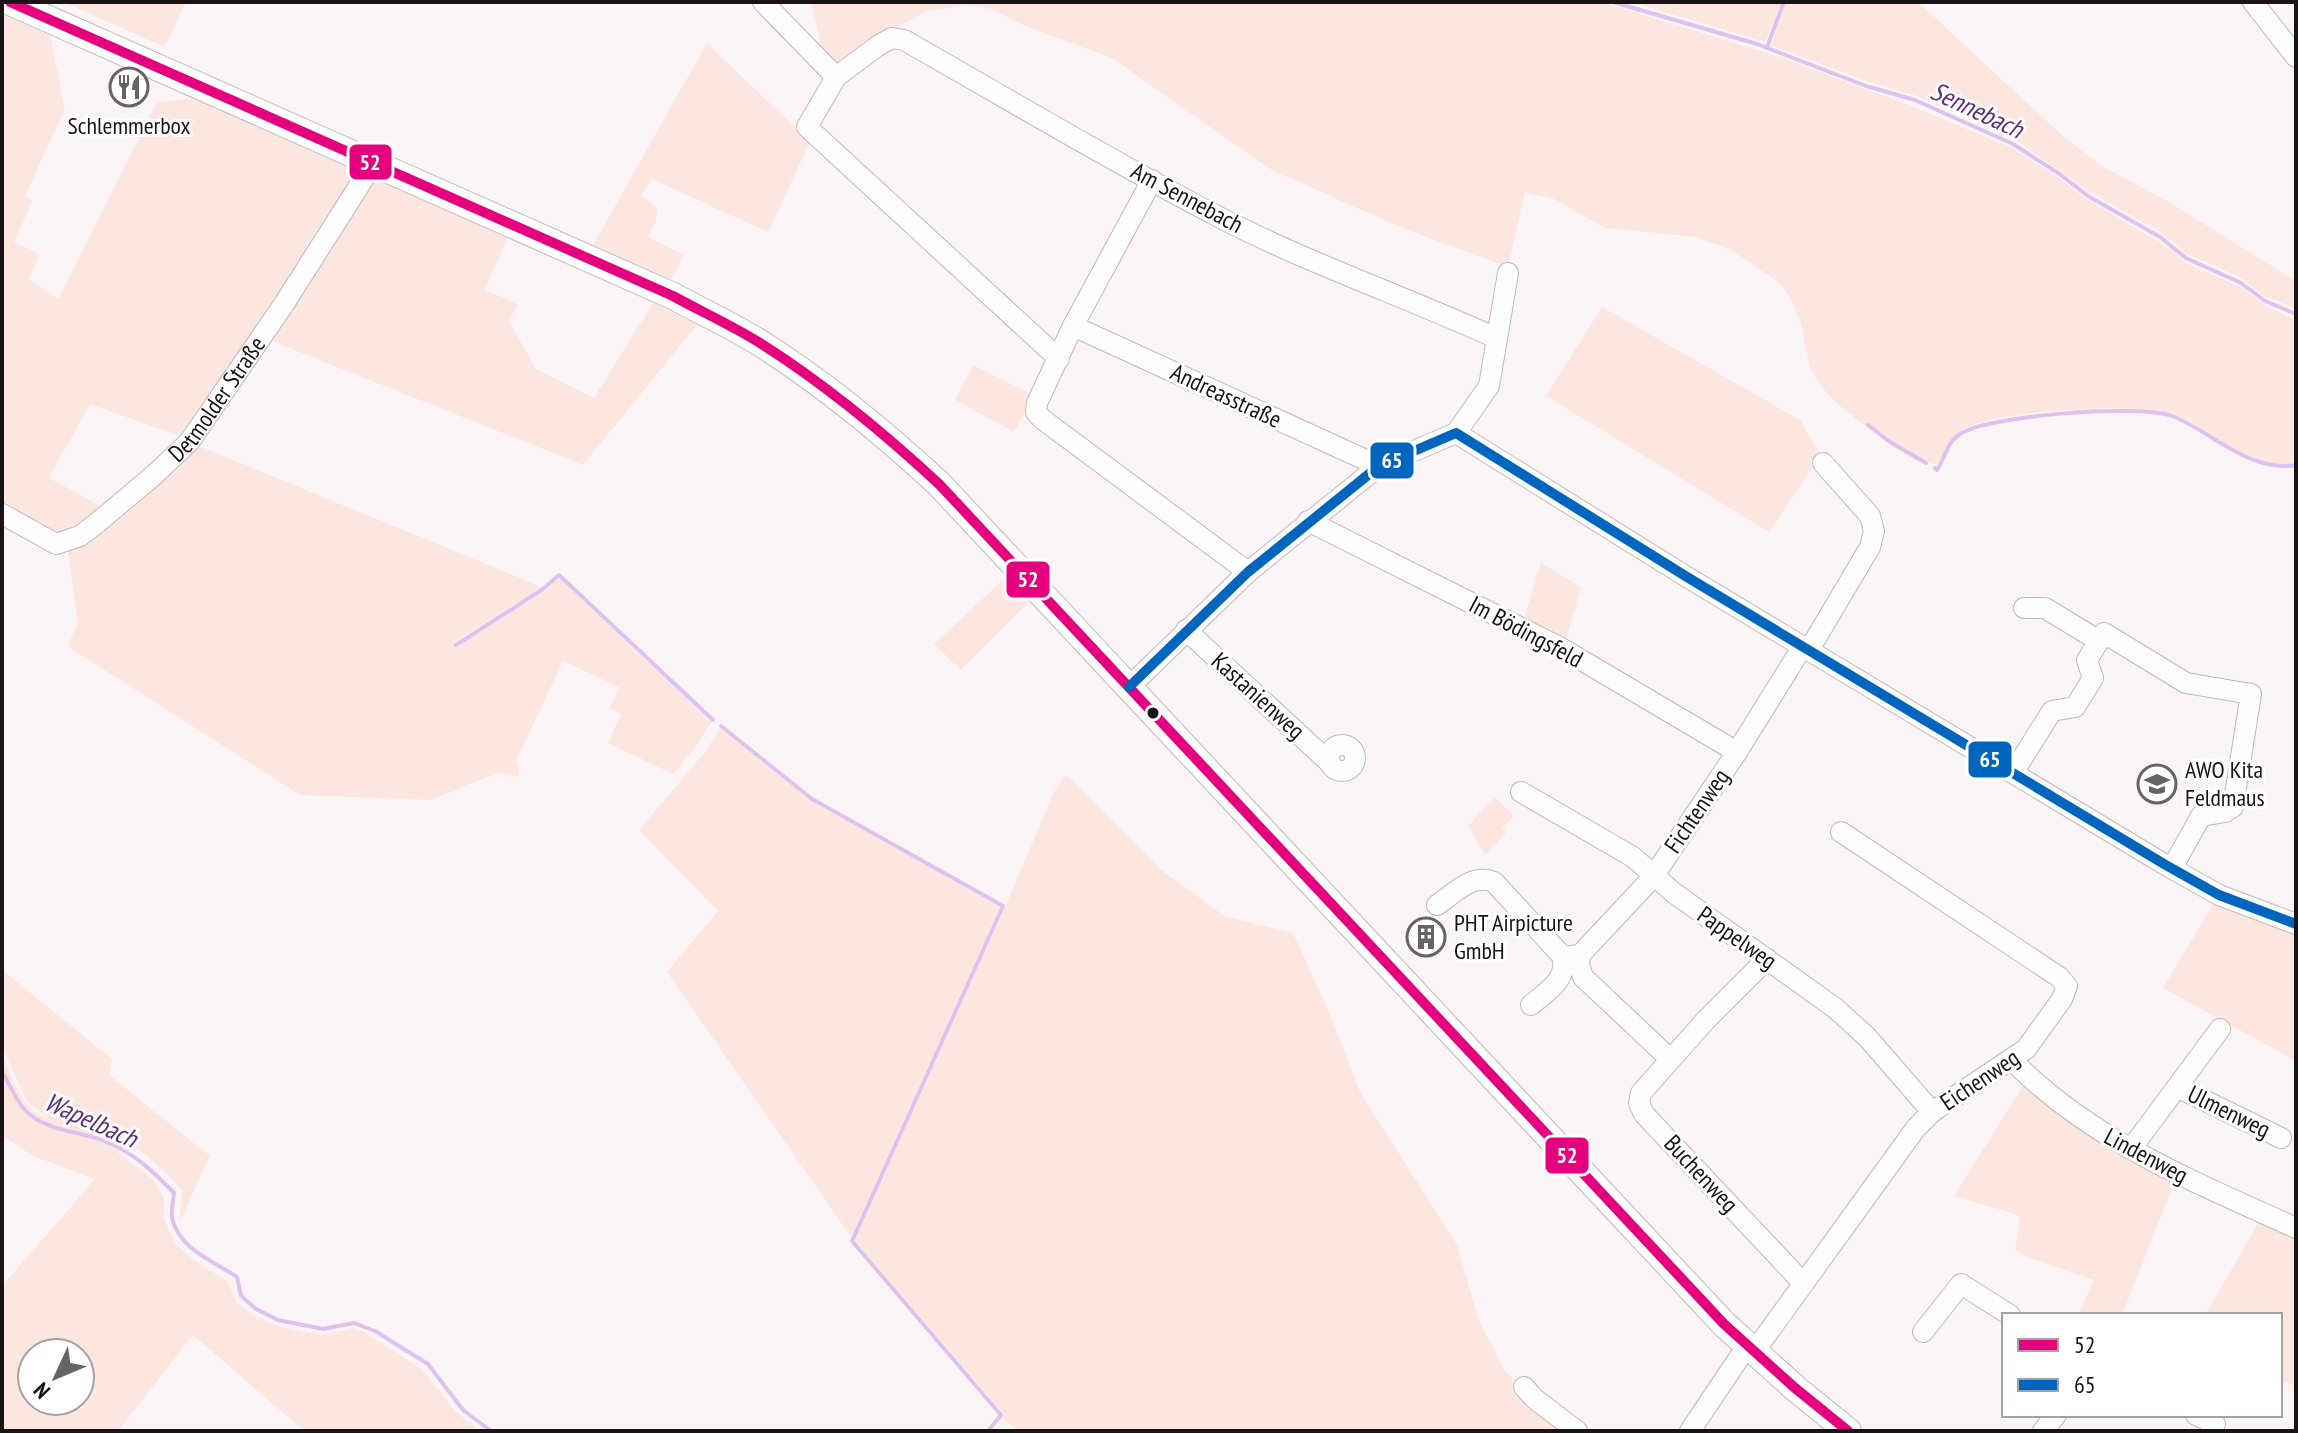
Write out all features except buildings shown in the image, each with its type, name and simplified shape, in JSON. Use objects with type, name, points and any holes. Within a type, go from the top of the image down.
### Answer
[{"type":"main road","points":[[10,2],[673,296],[757,341],[811,377],[884,434],[939,484],[1751,1349],[1848,1431]]},
{"type":"street","points":[[763,2],[836,77]]},
{"type":"street","points":[[2253,2],[2296,57]]},
{"type":"street","name":"Am Sennebach","points":[[1059,359],[807,127],[836,77],[879,45],[892,38],[904,40],[1219,217],[1361,283],[1444,314],[1496,338]]},
{"type":"street","name":"Detmolder Straße","points":[[2,514],[56,544],[67,542],[97,523],[190,441],[258,342],[371,163]]},
{"type":"street","points":[[1152,180],[1073,326],[1037,403],[1036,412],[1248,572]]},
{"type":"street","points":[[1129,687],[1248,572],[1308,521],[1379,466],[1456,433],[1489,386],[1508,273]]},
{"type":"street","name":"Andreasstraße","points":[[1073,326],[1379,466]]},
{"type":"street","points":[[1456,433],[2172,868],[2219,895],[2296,924]]},
{"type":"street","name":"Fichtenweg","points":[[1531,1005],[1562,977],[1571,957],[1653,877],[1870,547],[1874,531],[1870,516],[1823,463]]},
{"type":"street","name":"Im Bödingsfeld","points":[[1308,521],[1561,648],[1737,752]]},
{"type":"street","points":[[2024,608],[2045,608],[2099,641]]},
{"type":"street","name":"Kastanienweg","points":[[1186,630],[1330,763]]},
{"type":"street","points":[[2013,773],[2052,711],[2075,707],[2093,678],[2087,660],[2104,633],[2186,683],[2251,694],[2233,807],[2225,812],[2201,816],[2172,868]]},
{"type":"street","name":"Pappelweg","points":[[1521,792],[1633,857],[1653,877],[1835,1008],[1867,1037],[1932,1112]]},
{"type":"street","name":"Eichenweg","points":[[1690,1431],[1803,1283],[1899,1148],[1932,1112],[2026,1049],[2062,999],[2067,986],[2059,977],[1841,832]]},
{"type":"street","points":[[1437,905],[1476,879],[1485,878],[1494,882],[1579,964],[1583,977],[1670,1059]]},
{"type":"street","name":"Buchenweg","points":[[1767,959],[1670,1059],[1641,1093],[1639,1103],[1644,1114],[1803,1283]]},
{"type":"street","name":"Ulmenweg","points":[[2131,1149],[2220,1029]]},
{"type":"street","name":"Lindenweg","points":[[2011,1059],[2053,1099],[2083,1122],[2183,1177],[2296,1228]]},
{"type":"street","name":"Ulmenweg","points":[[2177,1087],[2281,1138]]},
{"type":"street","points":[[1923,1332],[1961,1284],[2007,1313]]},
{"type":"street","points":[[1524,1387],[1577,1431]]},
{"type":"street","points":[[2200,1417],[2215,1424],[2211,1431]]},
{"type":"shaded area","points":[[63,2],[186,2],[165,47]]},
{"type":"shaded area","points":[[811,2],[1601,2],[1783,58],[2010,147],[2086,199],[2166,246],[2186,263],[2241,287],[2267,307],[2296,320],[2296,463],[2280,464],[2249,456],[2178,416],[2160,411],[2102,409],[2033,413],[1976,424],[1955,435],[1936,466],[1891,441],[1868,423],[1866,427],[1832,399],[1810,368],[1800,320],[1791,299],[1780,283],[1730,249],[1695,237],[1605,228],[1554,199],[1525,192],[1508,267],[1400,227],[1268,168],[1112,58],[1023,25],[991,9],[966,5],[927,11],[837,65],[824,57]]},
{"type":"shaded area","points":[[1632,2],[1782,2],[1765,42]]},
{"type":"shaded area","points":[[1786,2],[1918,2],[2064,137],[2102,166],[2169,202],[2296,281],[2296,308],[2264,296],[2240,277],[2187,254],[2162,233],[2090,192],[2020,143],[1917,96],[1866,81],[1771,45]]},
{"type":"shaded area","points":[[2,14],[50,36],[65,109],[25,196],[33,200],[14,242],[39,254],[29,279],[58,299],[157,102],[193,99],[361,173],[185,438],[90,404],[49,478],[106,509],[93,520],[55,537],[2,508]]},
{"type":"shaded area","points":[[707,43],[810,142],[768,232],[652,179],[641,196],[657,208],[656,221],[648,237],[684,255],[671,279],[593,245]]},
{"type":"shaded area","points":[[375,178],[507,238],[485,290],[518,304],[509,321],[536,369],[594,398],[653,303],[697,325],[583,465],[267,339]]},
{"type":"shaded area","points":[[1602,307],[1800,420],[1821,455],[1769,532],[1546,396]]},
{"type":"shaded area","points":[[973,365],[1034,396],[1014,432],[955,400]]},
{"type":"shaded area","points":[[194,444],[542,587],[454,642],[456,646],[545,591],[559,578],[711,722],[673,774],[608,743],[621,714],[610,708],[619,687],[563,661],[516,761],[519,777],[497,773],[431,800],[300,795],[67,646],[78,624],[68,551],[70,546]]},
{"type":"shaded area","points":[[1541,563],[1581,587],[1565,643],[1523,622]]},
{"type":"shaded area","points":[[1006,577],[1029,602],[961,670],[934,644]]},
{"type":"shaded area","points":[[720,728],[811,801],[1000,907],[851,1237],[667,972],[718,911],[639,830],[705,752]]},
{"type":"shaded area","points":[[1066,775],[1160,869],[1226,917],[1293,933],[1360,1092],[1457,1245],[1479,1321],[1505,1371],[1562,1431],[1018,1431],[1002,1418],[1004,1414],[854,1240],[1054,792]]},
{"type":"shaded area","points":[[1495,797],[1514,816],[1502,828],[1506,833],[1485,855],[1468,826]]},
{"type":"shaded area","points":[[2214,903],[2296,930],[2296,1061],[2163,988]]},
{"type":"shaded area","points":[[2,970],[112,1059],[109,1075],[210,1156],[180,1221],[182,1190],[161,1168],[126,1142],[118,1153],[152,1179],[164,1197],[164,1219],[175,1243],[192,1259],[227,1281],[237,1303],[277,1326],[322,1335],[352,1328],[364,1332],[422,1369],[456,1412],[480,1431],[304,1431],[193,1335],[118,1431],[2,1431],[2,1286],[95,1179],[33,1156],[2,1135],[2,1053],[25,1101],[39,1115],[48,1118],[27,1101],[2,1047]]},
{"type":"shaded area","points":[[2023,1086],[2096,1139],[2134,1162],[2175,1181],[2123,1313],[2079,1313],[2094,1280],[2024,1256],[2015,1250],[2020,1219],[2015,1214],[1954,1196]]},
{"type":"shaded area","points":[[2259,1222],[2296,1238],[2296,1386],[2282,1381],[2282,1313],[2206,1313]]},
{"type":"waterway","name":"Sennebach","points":[[1613,2],[1757,44],[1866,86],[1915,100],[2013,144],[2088,196],[2160,237],[2186,258],[2241,283],[2265,301],[2296,314]]},
{"type":"waterway","points":[[1767,47],[1784,2]]},
{"type":"waterway","points":[[1935,468],[1937,470],[1956,437],[1976,427],[2000,421],[2098,411],[2172,416],[2247,457],[2279,466],[2296,465]]},
{"type":"waterway","points":[[1868,425],[1926,463]]},
{"type":"waterway","points":[[456,645],[543,589],[559,575],[713,720]]},
{"type":"waterway","points":[[721,726],[812,799],[1003,906],[852,1241],[1001,1415],[988,1431]]},
{"type":"waterway","name":"Wapelbach","points":[[2,1071],[18,1101],[32,1117],[114,1145],[158,1177],[174,1193],[172,1218],[182,1238],[198,1253],[237,1277],[241,1296],[256,1309],[278,1320],[323,1329],[354,1323],[375,1331],[428,1364],[463,1410],[491,1431]]},
{"type":"transit line","name":"52","points":[[10,2],[673,296],[760,343],[830,392],[939,484],[1724,1324],[1848,1431]]},
{"type":"transit line","name":"65","points":[[1129,687],[1248,572],[1379,466],[1456,433],[1687,577],[2164,864],[2219,895],[2296,924]]},
{"type":"place","name":"Schlemmerbox","points":[[129,87]]},
{"type":"place","name":"AWO Kita Feldmaus","points":[[2157,784]]},
{"type":"place","name":"PHT Airpicture GmbH","points":[[1426,937]]}]
